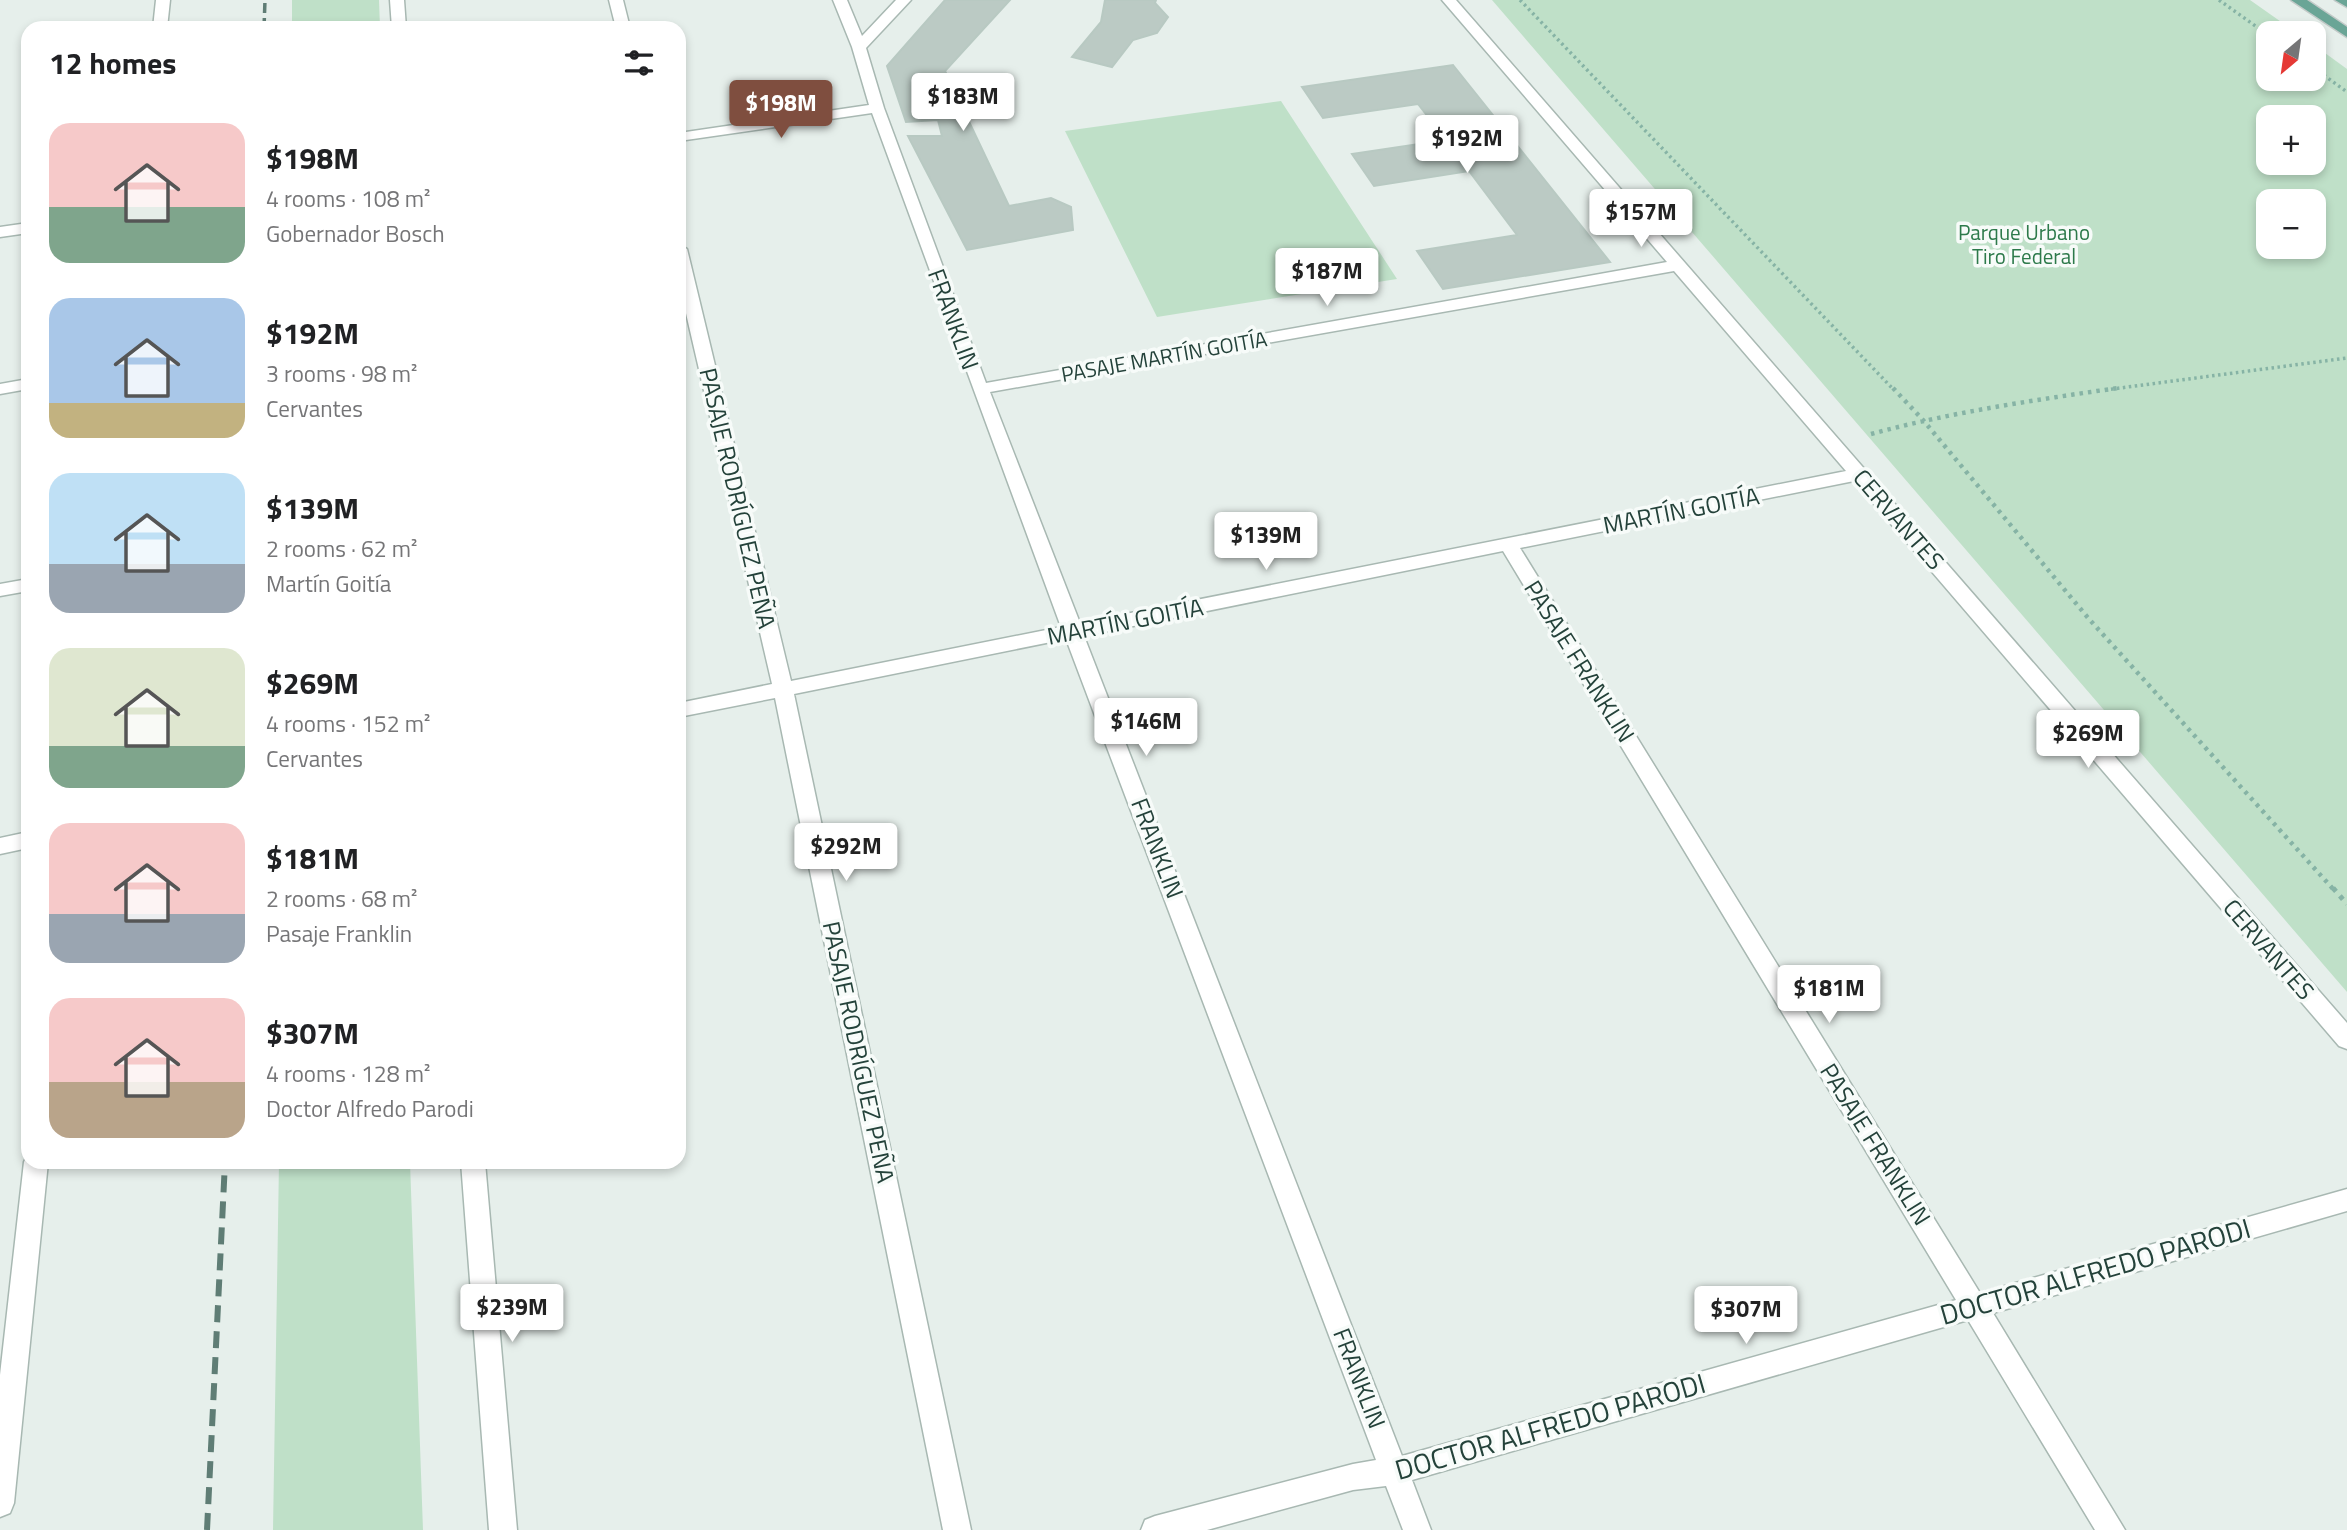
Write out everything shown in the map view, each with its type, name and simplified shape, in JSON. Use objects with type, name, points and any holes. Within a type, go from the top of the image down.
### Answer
[{"type":"main road","points":[[2298,0],[2347,33]]},
{"type":"main road","points":[[2342,0],[2347,3]]},
{"type":"street","points":[[161,21],[163,0]]},
{"type":"street","points":[[397,0],[398,21]]},
{"type":"street","points":[[616,0],[621,21]]},
{"type":"street","name":"FRANKLIN","points":[[840,0],[980,389],[1075,631],[1417,1530]]},
{"type":"street","points":[[859,47],[904,0]]},
{"type":"street","name":"CERVANTES","points":[[1450,0],[2347,1039]]},
{"type":"street","points":[[686,136],[877,108]]},
{"type":"street","points":[[0,232],[21,229]]},
{"type":"street","name":"PASAJE MARTÍN GOITÍA","points":[[980,389],[1679,265]]},
{"type":"street","name":"PASAJE RODRÍGUEZ PEÑA","points":[[686,279],[783,689],[957,1530]]},
{"type":"street","points":[[0,389],[21,385]]},
{"type":"street","name":"MARTÍN GOITÍA","points":[[686,709],[1860,474]]},
{"type":"street","name":"PASAJE FRANKLIN","points":[[1508,544],[2111,1530]]},
{"type":"street","points":[[0,590],[21,586]]},
{"type":"street","points":[[0,846],[21,842]]},
{"type":"street","points":[[0,1503],[10,1295],[35,1169]]},
{"type":"street","points":[[474,1169],[503,1530]]},
{"type":"street","name":"DOCTOR ALFREDO PARODI","points":[[1155,1530],[1353,1477],[1395,1471],[2347,1200]]},
{"type":"path","points":[[1520,0],[1923,420],[2090,619],[2347,905]]},
{"type":"path","points":[[2219,0],[2256,26]]},
{"type":"path","points":[[2326,77],[2347,92]]},
{"type":"path","points":[[1835,444],[1923,420],[2039,399],[2347,358]]},
{"type":"green space","points":[[292,0],[379,0],[380,21],[292,21]]},
{"type":"green space","name":"Parque Urbano Tiro Federal","points":[[1492,0],[2250,0],[2280,21],[2256,21],[2256,91],[2326,91],[2326,54],[2347,69],[2347,992]]},
{"type":"green space","points":[[1281,101],[1397,279],[1157,317],[1065,131]]},
{"type":"green space","points":[[279,1169],[410,1169],[423,1530],[273,1530]]},
{"type":"building","points":[[945,0],[1010,0],[945,71],[1009,206],[1051,198],[1071,207],[1073,230],[967,250],[908,136],[942,136],[938,120],[906,122],[887,66]]},
{"type":"building","points":[[1105,0],[1156,0],[1155,3],[1168,17],[1157,33],[1133,40],[1112,67],[1072,57],[1101,22]]},
{"type":"building","points":[[1453,65],[1610,262],[1443,289],[1417,251],[1517,235],[1469,171],[1374,186],[1352,154],[1446,140],[1418,104],[1323,118],[1302,87]]},
{"type":"railway","points":[[264,21],[265,0]]},
{"type":"railway","points":[[207,1530],[225,1169]]}]
